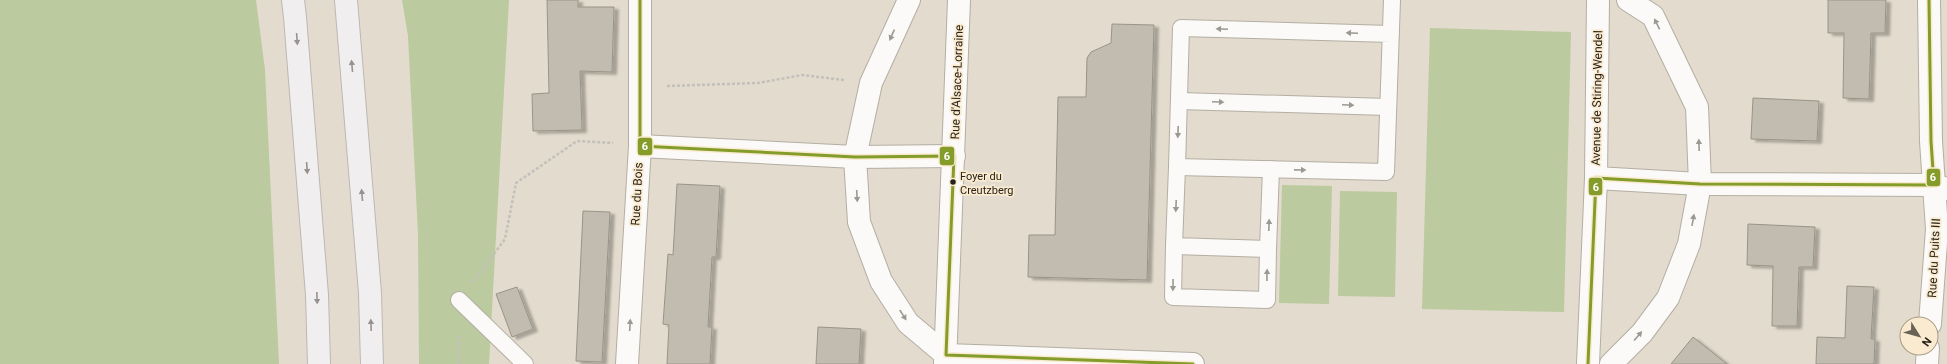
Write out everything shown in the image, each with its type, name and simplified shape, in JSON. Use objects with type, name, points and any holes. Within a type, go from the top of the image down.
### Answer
[{"type":"highway","points":[[293,0],[296,17],[317,295],[319,364]]},
{"type":"highway","points":[[346,0],[370,294],[372,364]]},
{"type":"street","name":"Rue du Bois","points":[[627,364],[640,146],[640,0]]},
{"type":"street","points":[[909,0],[871,83],[855,157],[859,222],[881,281],[908,323],[945,360],[1193,364]]},
{"type":"street","name":"Rue d'Alsace-Lorraine","points":[[945,360],[959,0]]},
{"type":"street","name":"Avenue de Stiring-Wendel","points":[[1588,364],[1596,178],[1598,0]]},
{"type":"street","points":[[1611,364],[1642,333],[1668,298],[1689,244],[1700,184],[1697,107],[1652,16],[1628,0]]},
{"type":"street","name":"Rue du Puits III","points":[[1930,0],[1931,141],[1941,187],[1931,316]]},
{"type":"street","points":[[640,146],[855,157],[954,156]]},
{"type":"street","points":[[1596,178],[1700,184],[1941,187]]},
{"type":"lane","points":[[1177,167],[1386,172],[1392,0]]},
{"type":"lane","points":[[1271,169],[1267,300],[1173,297],[1181,28],[1391,34]]},
{"type":"lane","points":[[1179,100],[1388,106]]},
{"type":"lane","points":[[1174,246],[1268,249]]},
{"type":"lane","points":[[460,300],[526,364]]},
{"type":"path","points":[[640,87],[758,83],[802,75],[871,83]]},
{"type":"path","points":[[460,300],[505,239],[516,183],[578,141],[591,142]]},
{"type":"green space","points":[[0,0],[256,0],[265,70],[279,364],[0,364]]},
{"type":"green space","points":[[402,0],[509,0],[489,364],[419,364],[418,234],[408,36]]},
{"type":"green space","points":[[1430,28],[1571,32],[1564,312],[1422,309]]},
{"type":"green space","points":[[1282,185],[1332,186],[1329,304],[1279,303]]},
{"type":"green space","points":[[1340,191],[1397,192],[1395,297],[1338,296]]},
{"type":"building","points":[[547,0],[578,0],[578,7],[614,7],[612,72],[580,71],[582,130],[533,131],[532,94],[549,93]]},
{"type":"building","points":[[1828,0],[1886,0],[1885,33],[1871,33],[1869,99],[1843,98],[1844,33],[1828,33]]},
{"type":"building","points":[[1112,24],[1154,25],[1147,280],[1028,277],[1029,235],[1055,235],[1058,97],[1086,97],[1087,58],[1091,52],[1111,43]]},
{"type":"building","points":[[1753,98],[1819,101],[1817,141],[1751,139]]},
{"type":"building","points":[[677,184],[720,186],[716,257],[712,257],[708,327],[712,327],[710,364],[667,364],[669,325],[663,324],[668,254],[673,255]]},
{"type":"building","points":[[583,211],[610,212],[602,362],[576,361]]},
{"type":"building","points":[[1748,224],[1815,227],[1813,267],[1799,267],[1797,326],[1772,326],[1773,266],[1747,265]]},
{"type":"building","points":[[1847,286],[1874,287],[1871,339],[1875,339],[1874,364],[1816,364],[1817,337],[1845,338]]},
{"type":"building","points":[[517,287],[533,329],[512,337],[496,294]]},
{"type":"building","points":[[818,327],[861,329],[859,364],[816,364]]},
{"type":"building","points":[[1693,337],[1727,364],[1671,364]]},
{"type":"transit line","name":"6","points":[[640,0],[640,146],[855,157],[954,156],[946,355],[1193,364]]},
{"type":"transit line","name":"6","points":[[1588,364],[1596,178],[1700,184],[1934,185],[1931,141],[1929,0]]},
{"type":"place","name":"Foyer du Creutzberg","points":[[953,182]]}]
